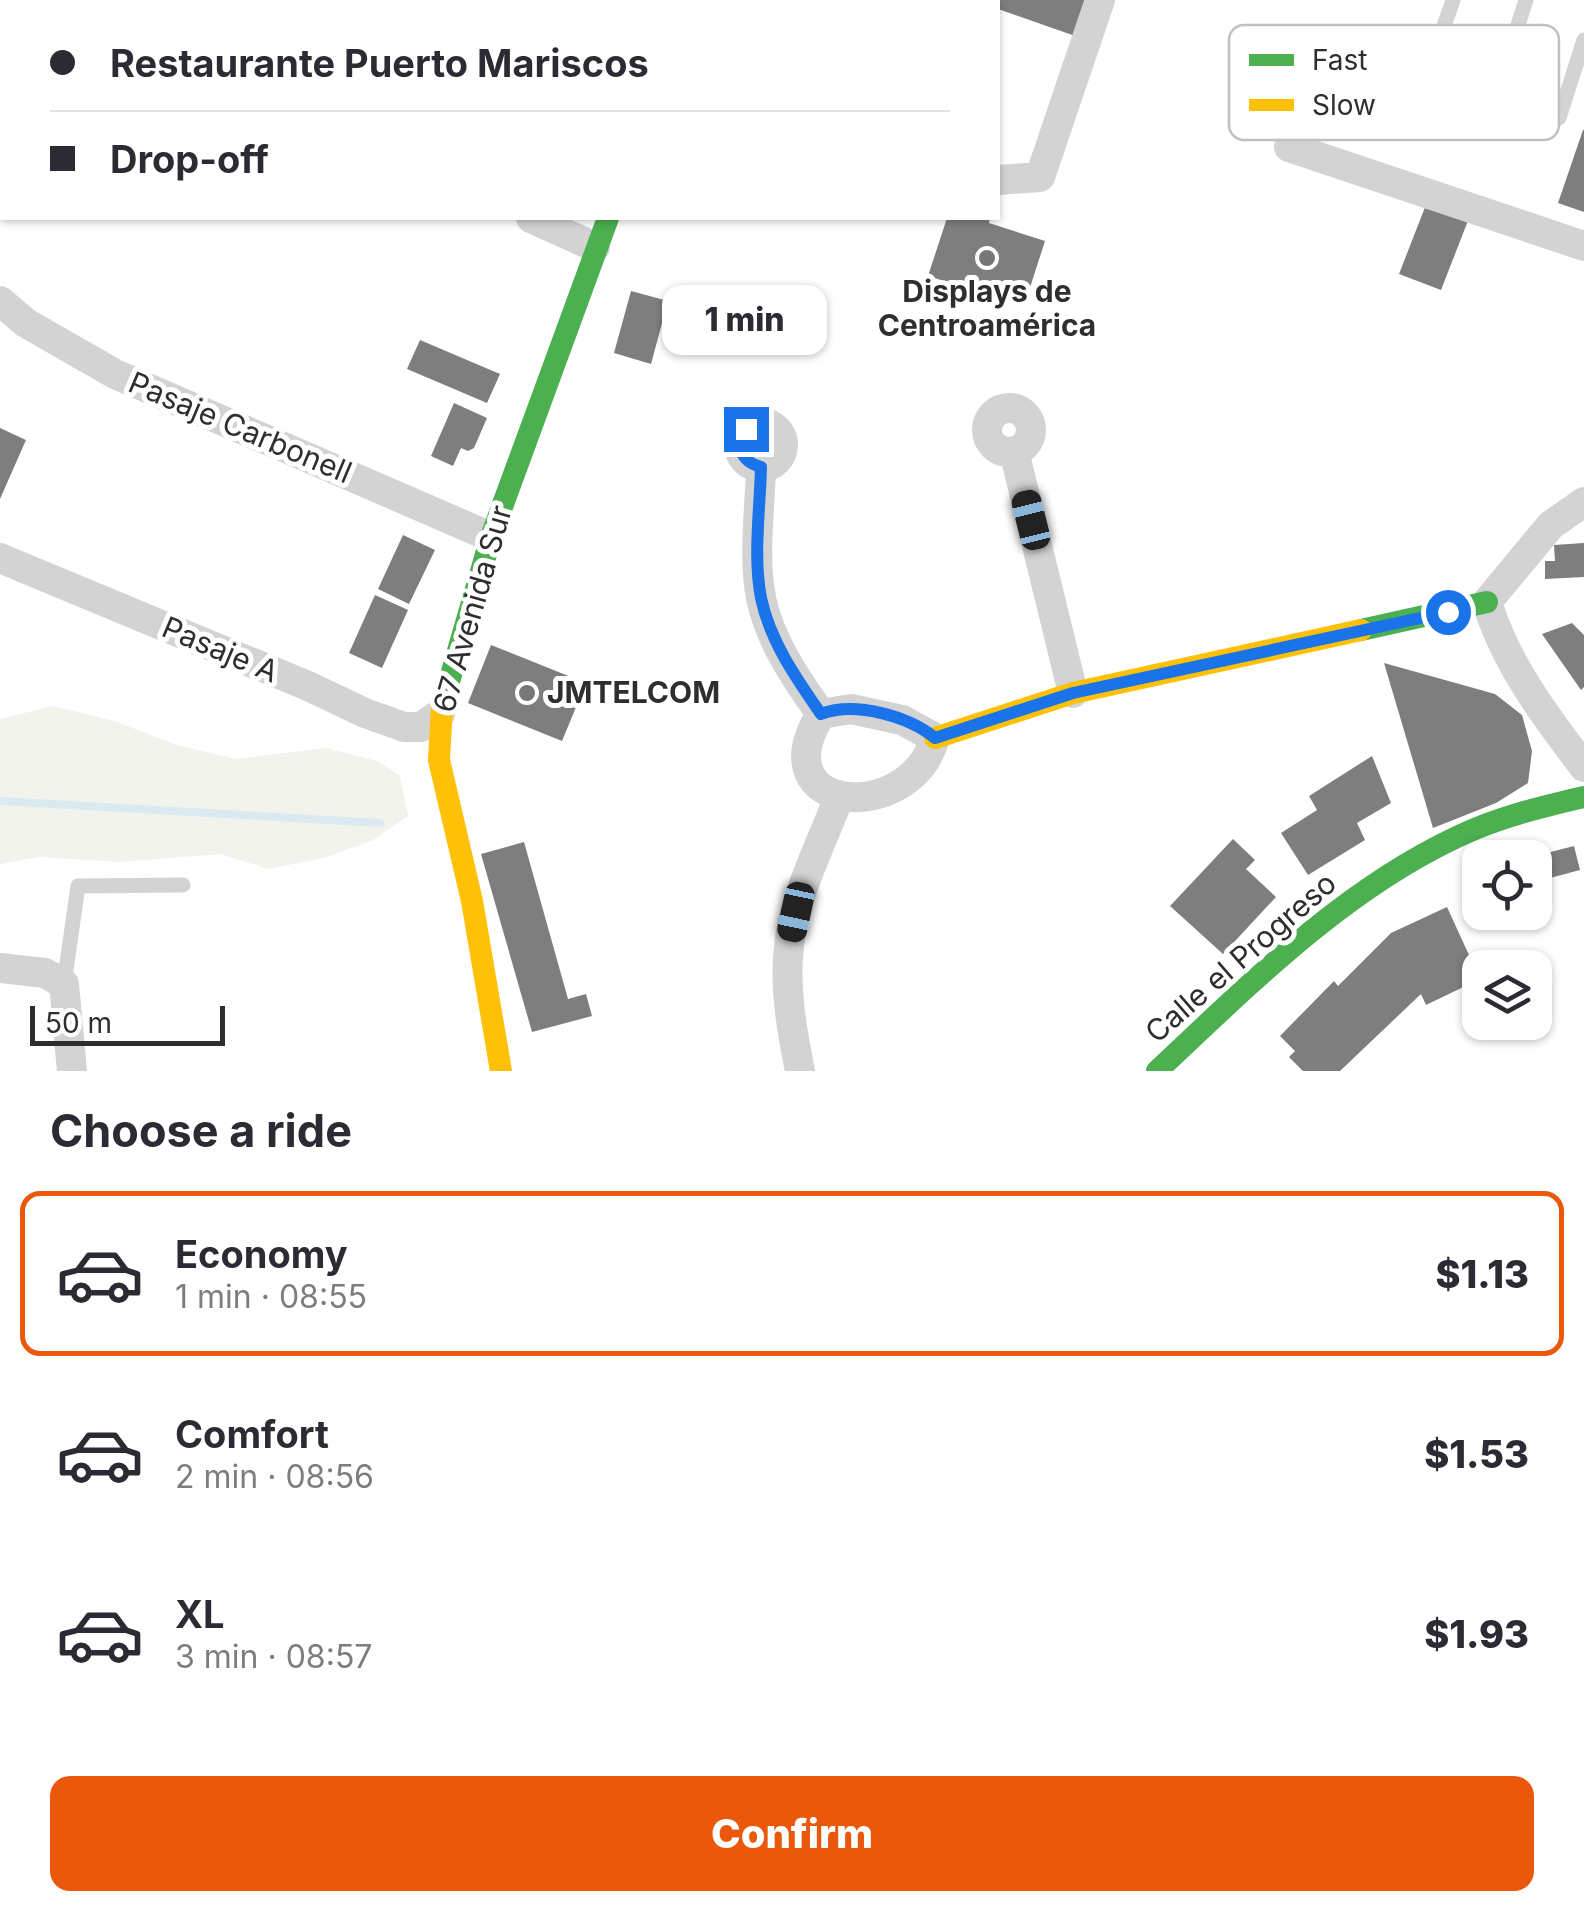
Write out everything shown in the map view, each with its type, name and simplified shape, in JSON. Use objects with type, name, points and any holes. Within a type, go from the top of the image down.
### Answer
[{"type":"street","points":[[1000,180],[1040,177],[1100,0]]},
{"type":"street","points":[[1290,147],[1584,246]]},
{"type":"street","points":[[535,220],[596,247]]},
{"type":"street","name":"67 Avenida Sur","points":[[501,1071],[472,901],[439,760],[440,714],[491,537],[607,220]]},
{"type":"street","name":"Pasaje Carbonell","points":[[0,301],[26,322],[115,374],[491,537]]},
{"type":"street","points":[[1014,451],[1073,693]]},
{"type":"street","points":[[761,467],[760,594],[780,650],[821,714]]},
{"type":"street","points":[[935,738],[916,726],[875,713],[851,709],[821,714],[809,733],[806,764],[811,776],[838,796],[864,797],[905,782],[921,767],[935,738],[1073,693],[1487,602],[1551,525],[1584,502]]},
{"type":"street","name":"Pasaje A","points":[[0,558],[404,727],[421,727],[440,714]]},
{"type":"street","points":[[1487,602],[1497,637],[1584,767]]},
{"type":"street","points":[[800,1071],[789,993],[789,946],[805,885],[838,796]]},
{"type":"street","name":"Calle el Progreso","points":[[1157,1071],[1301,937],[1377,882],[1450,841],[1511,814],[1547,802],[1584,796]]},
{"type":"street","name":"Calle el Progreso","points":[[1186,1071],[1288,970],[1406,884],[1505,834],[1584,812]]},
{"type":"street","points":[[0,968],[44,973],[64,984],[72,1071]]},
{"type":"lane","points":[[1446,25],[1454,0]]},
{"type":"lane","points":[[1518,25],[1526,0]]},
{"type":"lane","points":[[1559,119],[1584,40]]},
{"type":"lane","points":[[64,984],[78,886],[182,885]]},
{"type":"shaded area","points":[[53,706],[236,759],[326,748],[377,761],[400,776],[408,816],[373,840],[327,857],[269,869],[220,854],[119,862],[39,857],[0,864],[0,719]]},
{"type":"building","points":[[1000,0],[1091,0],[1078,37],[1000,10]]},
{"type":"building","points":[[1584,130],[1584,212],[1558,203]]},
{"type":"building","points":[[1429,197],[1471,213],[1441,290],[1399,274]]},
{"type":"building","name":"Displays de Centroamérica","points":[[946,220],[990,220],[989,223],[1045,241],[1024,306],[928,276]]},
{"type":"building","points":[[631,291],[668,301],[651,364],[614,353]]},
{"type":"building","points":[[420,340],[500,374],[487,403],[407,369]]},
{"type":"building","points":[[454,403],[487,418],[474,448],[461,448],[453,466],[431,456]]},
{"type":"building","points":[[0,428],[26,440],[0,499]]},
{"type":"building","points":[[403,535],[435,550],[409,604],[378,589]]},
{"type":"building","points":[[1584,543],[1584,577],[1545,579],[1545,561],[1555,561],[1554,545]]},
{"type":"building","points":[[375,595],[408,610],[382,668],[349,653]]},
{"type":"building","points":[[1572,623],[1584,635],[1581,690],[1542,634]]},
{"type":"building","name":"JMTELCOM","points":[[491,645],[586,683],[562,741],[468,703]]},
{"type":"building","points":[[1384,663],[1495,694],[1522,715],[1532,751],[1528,783],[1496,803],[1433,828]]},
{"type":"building","points":[[1372,756],[1391,803],[1357,823],[1365,840],[1308,875],[1281,833],[1317,810],[1309,796]]},
{"type":"building","points":[[1233,839],[1255,860],[1246,869],[1276,897],[1223,954],[1170,906]]},
{"type":"building","points":[[524,842],[568,999],[586,994],[592,1016],[532,1032],[481,854]]},
{"type":"building","points":[[1574,846],[1580,870],[1552,877],[1552,852]]},
{"type":"building","points":[[1447,907],[1467,950],[1462,950],[1462,988],[1426,1005],[1421,994],[1340,1071],[1303,1071],[1289,1057],[1295,1051],[1280,1036],[1334,981],[1338,986],[1391,933]]},
{"type":"waterway","points":[[0,801],[380,823]]},
{"type":"traffic: fast","points":[[442,706],[491,537],[607,220]]},
{"type":"traffic: fast","points":[[1361,630],[1487,602]]},
{"type":"traffic: fast","points":[[1157,1071],[1299,941],[1376,883],[1474,829],[1584,797]]},
{"type":"traffic: slow","points":[[935,738],[1073,693],[1361,630]]},
{"type":"traffic: slow","points":[[442,706],[439,760],[472,901],[501,1071]]},
{"type":"place","name":"Displays de Centroamérica","points":[[987,258]]},
{"type":"place","name":"JMTELCOM","points":[[527,693]]},
{"type":"route","points":[[746,429],[740,440],[741,453],[749,463],[761,467],[760,594],[789,666],[821,714],[851,709],[875,713],[926,730],[935,738],[1073,693],[1448,612]]}]
